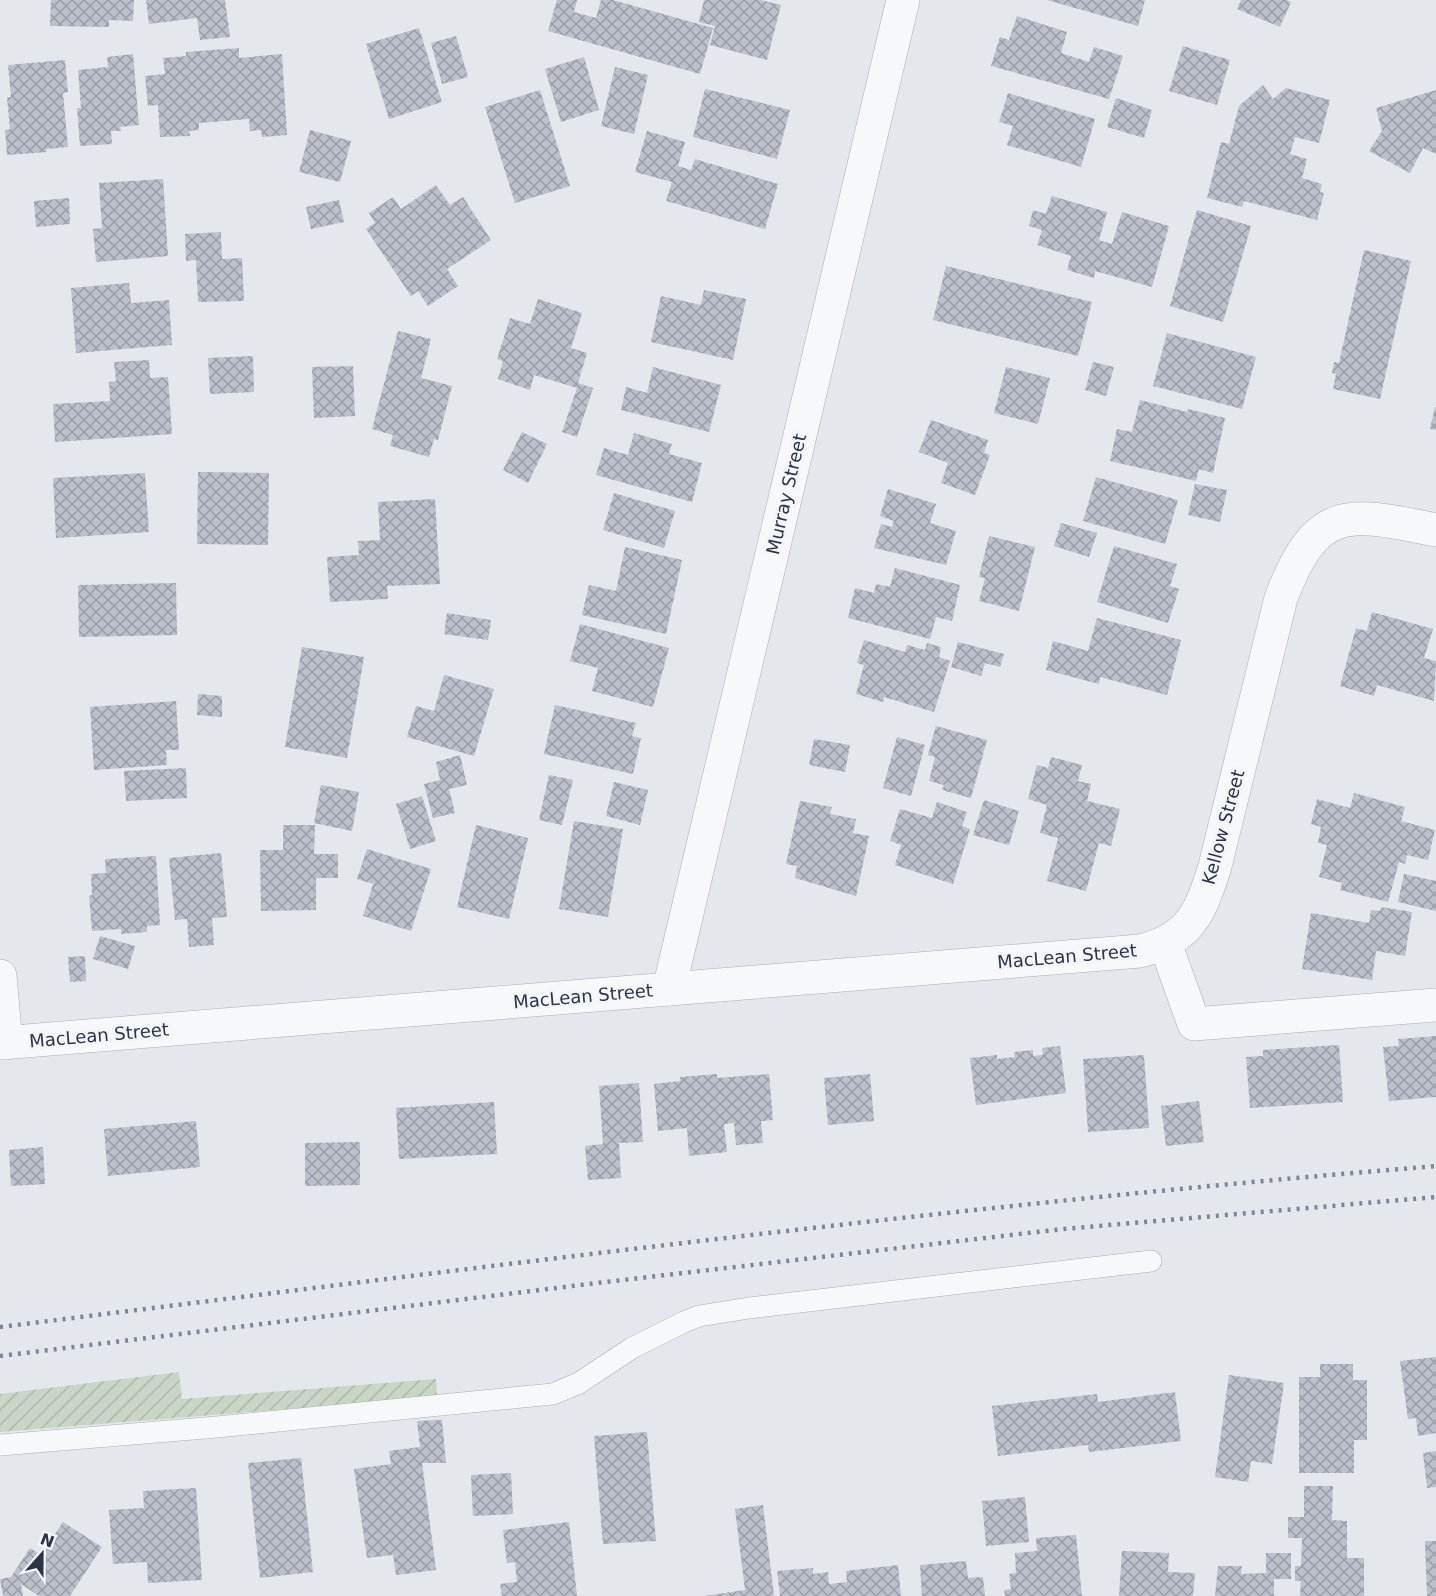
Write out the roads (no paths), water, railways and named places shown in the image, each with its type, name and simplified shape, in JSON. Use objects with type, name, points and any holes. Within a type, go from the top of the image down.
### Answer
[{"type":"street","name":"Murray Street","points":[[669,989],[903,0]]},
{"type":"street","name":"Kellow Street","points":[[1165,944],[1182,932],[1197,914],[1207,891],[1281,598],[1293,567],[1307,545],[1323,529],[1338,521],[1362,517],[1436,530]]},
{"type":"street","name":"MacLean Street","points":[[3,1043],[1140,951],[1165,944]]},
{"type":"street","points":[[1165,944],[1194,1024],[1436,1005]]},
{"type":"street","points":[[0,976],[3,1043]]},
{"type":"lane","points":[[0,1445],[217,1427],[553,1394],[579,1383],[632,1348],[663,1331],[699,1316],[749,1308],[1151,1261]]},
{"type":"railway","points":[[0,1327],[717,1239],[1076,1199],[1436,1166]]},
{"type":"railway","points":[[0,1356],[1063,1229],[1436,1197]]}]
